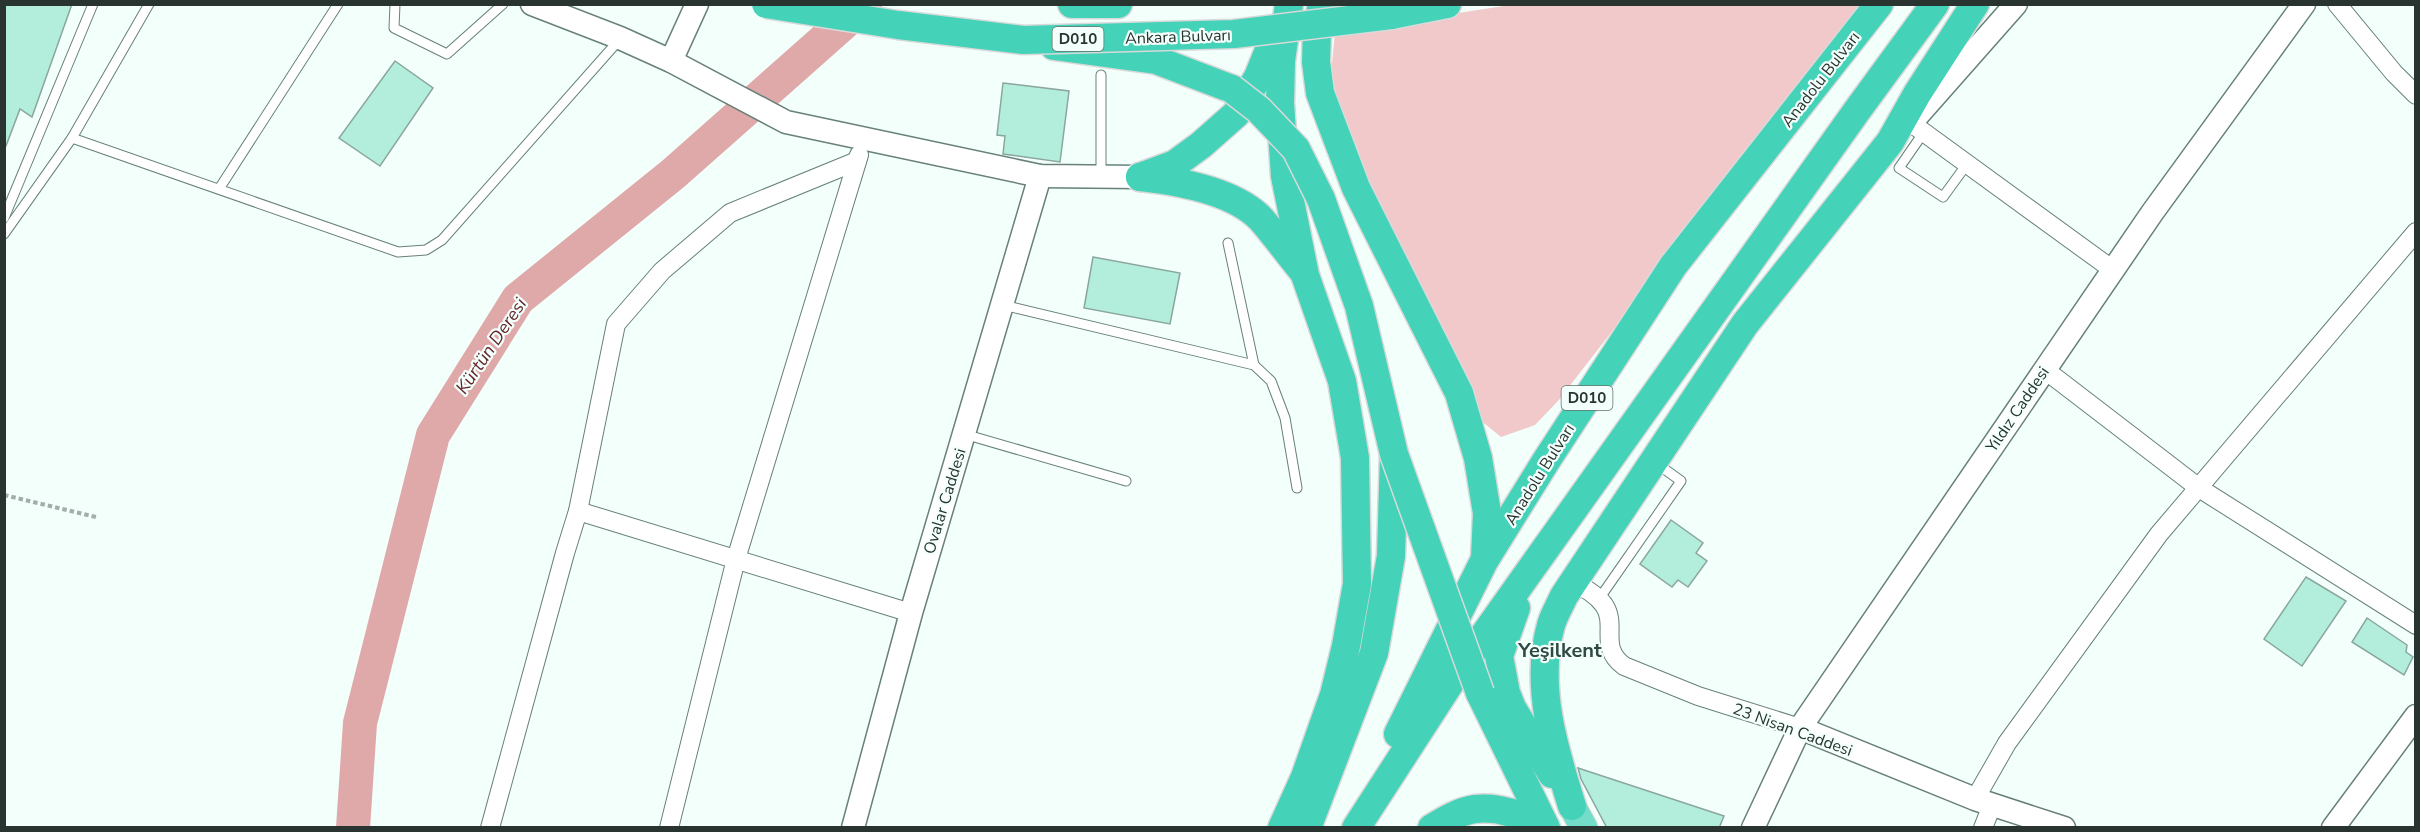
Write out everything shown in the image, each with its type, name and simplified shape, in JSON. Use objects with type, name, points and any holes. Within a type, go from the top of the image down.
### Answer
[{"type":"highway","name":"Ankara Bulvarı","points":[[766,4],[898,25],[1023,40],[1234,34],[1391,15],[1447,4]]},
{"type":"highway","name":"D010","points":[[1072,4],[1118,4]]},
{"type":"highway","points":[[1140,177],[1174,164],[1201,145],[1236,114],[1258,77],[1288,4]]},
{"type":"highway","points":[[1282,828],[1305,777],[1334,695],[1357,585],[1355,458],[1342,381],[1305,275],[1285,176],[1280,103],[1281,61],[1288,4]]},
{"type":"highway","points":[[1322,4],[1317,30],[1316,62],[1320,93],[1356,188],[1459,393],[1478,458],[1487,513],[1484,561]]},
{"type":"highway","name":"Anadolu Bulvarı","points":[[1351,828],[1484,561],[1546,461],[1672,266],[1878,4]]},
{"type":"highway","points":[[1356,828],[1450,683],[1935,4]]},
{"type":"highway","points":[[1578,817],[1552,745],[1544,674],[1551,626],[1564,596],[1746,324],[1890,142],[1913,124],[1975,4]]},
{"type":"highway","points":[[1023,40],[1156,60],[1202,77],[1232,89],[1258,110],[1296,149],[1321,199],[1359,306],[1394,454],[1480,693],[1543,828]]},
{"type":"highway","points":[[1140,177],[1160,179],[1227,196],[1259,218],[1305,275]]},
{"type":"highway","points":[[1307,828],[1374,653],[1391,556],[1394,454]]},
{"type":"highway","points":[[1578,817],[1512,708],[1506,693],[1499,656],[1513,614],[1599,475]]},
{"type":"highway","points":[[1432,828],[1455,816],[1476,809],[1527,817],[1543,828]]},
{"type":"street","points":[[532,4],[620,38],[674,63],[786,122],[1040,176],[1140,177]]},
{"type":"street","points":[[674,63],[696,4]]},
{"type":"street","points":[[2016,4],[1913,124],[2112,270]]},
{"type":"street","name":"Yıldız Caddesi","points":[[1753,828],[1800,728],[2112,270],[2304,4]]},
{"type":"street","points":[[2337,4],[2415,95]]},
{"type":"street","points":[[669,828],[736,559],[864,139]]},
{"type":"street","points":[[490,828],[578,511],[616,324],[662,271],[730,213],[857,161]]},
{"type":"street","name":"Ovalar Caddesi","points":[[853,828],[911,613],[1040,176]]},
{"type":"street","points":[[1983,828],[1984,802],[2007,743],[2159,534],[2415,232]]},
{"type":"street","points":[[2044,369],[2199,488],[2415,625]]},
{"type":"street","points":[[578,511],[911,613]]},
{"type":"street","points":[[1573,582],[1599,599]]},
{"type":"street","name":"23 Nisan Caddesi","points":[[1599,599],[1605,606],[1609,621],[1609,647],[1613,658],[1624,666],[1698,696],[1800,728],[1984,802],[2064,828]]},
{"type":"street","points":[[2333,828],[2415,716]]},
{"type":"lane","points":[[4,218],[93,4]]},
{"type":"lane","points":[[4,234],[72,138],[150,4]]},
{"type":"lane","points":[[219,189],[338,4]]},
{"type":"lane","points":[[395,4],[394,28],[447,54],[503,4]]},
{"type":"lane","points":[[72,138],[398,252],[426,250],[442,240],[620,38]]},
{"type":"lane","points":[[1101,75],[1101,177]]},
{"type":"lane","points":[[1913,124],[1899,168],[1942,197],[1967,164]]},
{"type":"lane","points":[[1228,243],[1254,365]]},
{"type":"lane","points":[[1003,305],[1254,365],[1271,381],[1285,418],[1297,488]]},
{"type":"lane","points":[[964,434],[1126,481]]},
{"type":"lane","points":[[1599,599],[1681,481],[1653,461]]},
{"type":"path","points":[[4,495],[96,517]]},
{"type":"shaded area","points":[[1510,5],[1865,5],[1558,401],[1535,425],[1501,437],[1479,419],[1423,305],[1329,95],[1335,32]]},
{"type":"building","points":[[4,4],[72,4],[32,117],[20,109],[6,146],[4,146]]},
{"type":"building","points":[[395,61],[433,88],[380,166],[339,138]]},
{"type":"building","points":[[1003,83],[1069,91],[1060,162],[1003,154],[1005,136],[997,135]]},
{"type":"building","points":[[1093,257],[1180,273],[1170,324],[1084,308]]},
{"type":"building","points":[[1671,520],[1703,543],[1696,553],[1707,561],[1688,587],[1678,580],[1672,587],[1640,564]]},
{"type":"building","points":[[2306,577],[2346,601],[2302,666],[2264,639]]},
{"type":"building","points":[[2367,618],[2407,645],[2406,652],[2413,657],[2404,675],[2352,642]]},
{"type":"building","points":[[1578,768],[1724,816],[1719,828],[1607,828],[1581,779]]},
{"type":"waterway","name":"Kürtün Deresi","points":[[353,828],[360,723],[433,435],[518,299],[673,174],[865,4]]},
{"type":"district","name":"Yeşilkent","points":[[1560,650]]}]
